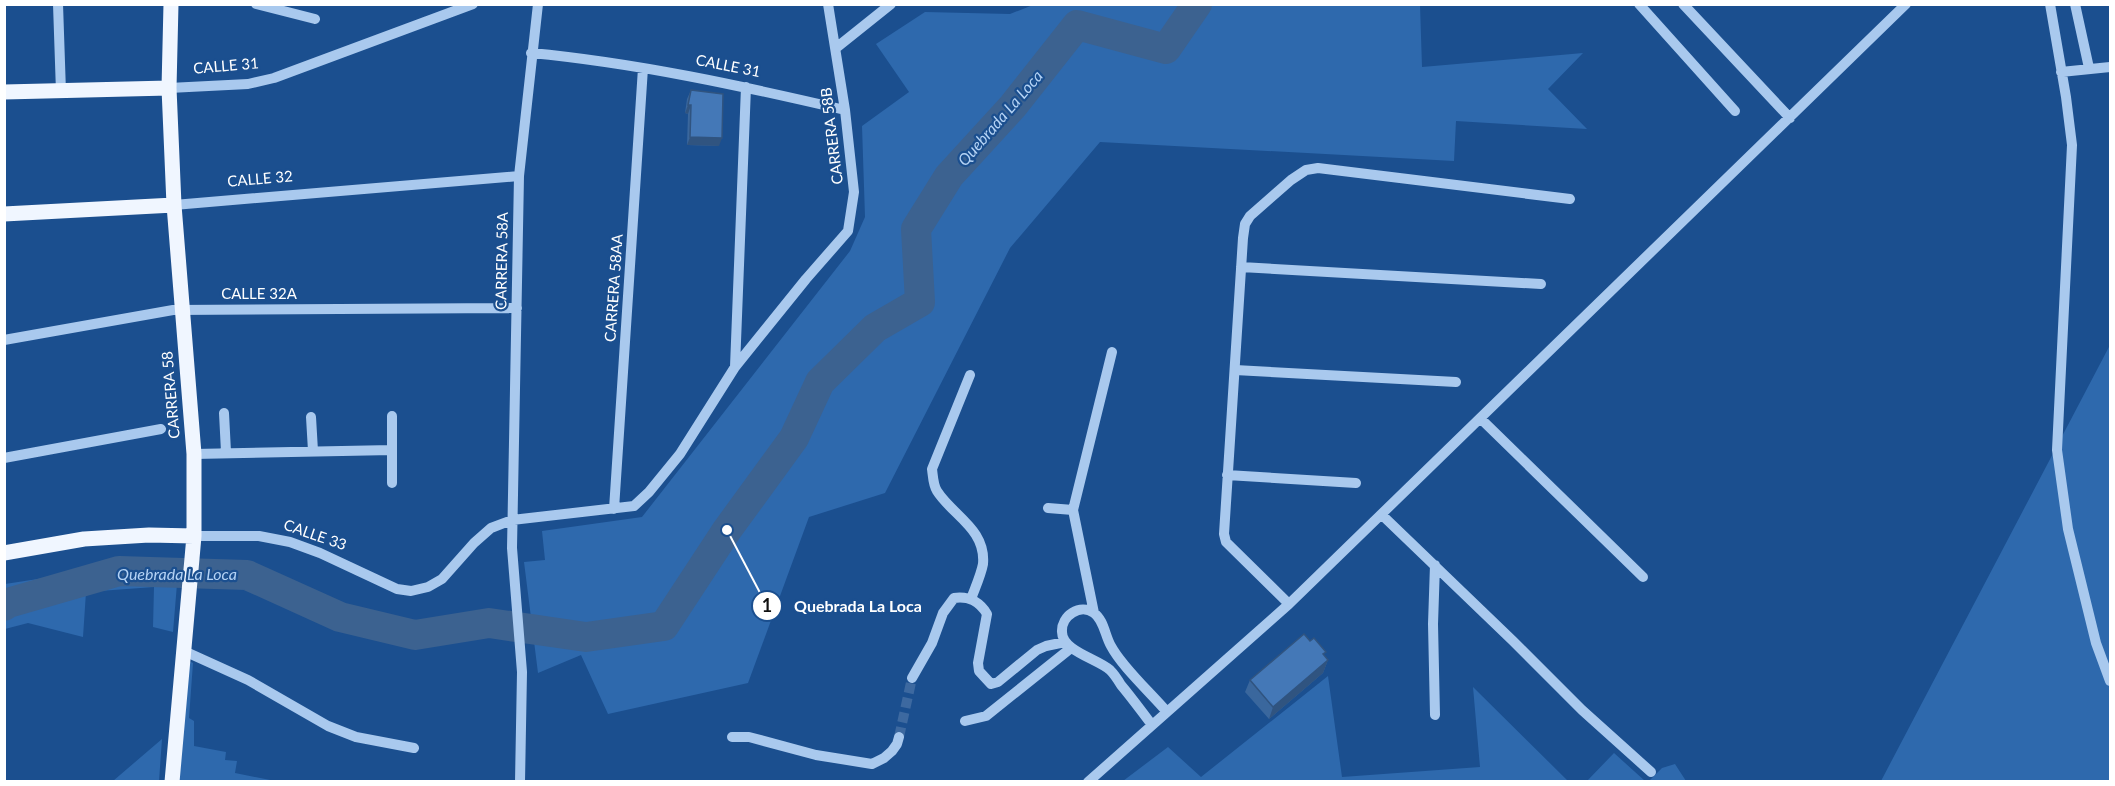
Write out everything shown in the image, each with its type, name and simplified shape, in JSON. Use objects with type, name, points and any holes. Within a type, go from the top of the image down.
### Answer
[{"type":"main road","name":"CARRERA 58","points":[[171,4],[169,88],[174,205],[194,454],[193,565],[172,782]]},
{"type":"main road","name":"CALLE 31","points":[[4,92],[169,88]]},
{"type":"main road","name":"CALLE 32","points":[[4,214],[174,205]]},
{"type":"main road","name":"CALLE 33","points":[[4,554],[84,539],[148,535],[194,537]]},
{"type":"street","points":[[58,4],[61,92]]},
{"type":"street","points":[[256,4],[315,19]]},
{"type":"street","name":"CALLE 31","points":[[169,88],[248,84],[274,78],[474,4]]},
{"type":"street","name":"CARRERA 58A","points":[[520,782],[522,672],[512,548],[519,176],[537,4]]},
{"type":"street","name":"CARRERA 58B","points":[[512,520],[634,506],[649,492],[680,454],[735,367],[848,231],[854,192],[845,110],[828,4]]},
{"type":"street","points":[[836,48],[891,4]]},
{"type":"street","points":[[1639,4],[1735,111]]},
{"type":"street","points":[[1683,4],[1790,118]]},
{"type":"street","points":[[1088,782],[1289,604],[1906,4]]},
{"type":"street","points":[[2050,4],[2072,144],[2057,450],[2068,529],[2096,643],[2110,681]]},
{"type":"street","points":[[2075,4],[2089,69]]},
{"type":"street","name":"CALLE 31","points":[[531,53],[643,68],[746,87],[845,110]]},
{"type":"street","points":[[2061,72],[2110,67]]},
{"type":"street","name":"CARRERA 58AA","points":[[614,509],[643,68]]},
{"type":"street","points":[[735,367],[746,87]]},
{"type":"street","points":[[1289,604],[1226,542],[1224,534],[1241,267],[1245,224],[1250,216],[1291,180],[1306,170],[1318,168],[1570,199]]},
{"type":"street","name":"CALLE 32","points":[[174,205],[519,176]]},
{"type":"street","points":[[1241,267],[1541,284]]},
{"type":"street","name":"CALLE 32A","points":[[4,340],[173,310],[517,308]]},
{"type":"street","points":[[1112,352],[1073,510],[1094,613],[1101,621],[1112,649],[1167,712]]},
{"type":"street","points":[[1235,370],[1456,382]]},
{"type":"street","points":[[970,375],[932,469],[933,482],[937,491],[974,530],[981,546],[983,563],[971,599]]},
{"type":"street","points":[[224,413],[226,452]]},
{"type":"street","points":[[392,416],[392,483]]},
{"type":"street","points":[[311,417],[313,451]]},
{"type":"street","points":[[1481,419],[1643,577]]},
{"type":"street","points":[[4,458],[161,429]]},
{"type":"street","points":[[194,454],[392,450]]},
{"type":"street","points":[[1227,475],[1356,483]]},
{"type":"street","points":[[1048,508],[1073,510]]},
{"type":"street","points":[[1382,514],[1581,711],[1651,772]]},
{"type":"street","name":"CALLE 33","points":[[194,537],[259,536],[290,542],[320,553],[397,589],[411,591],[428,587],[442,579],[490,528],[512,520]]},
{"type":"street","points":[[1435,565],[1433,624],[1435,715]]},
{"type":"street","points":[[912,678],[932,643],[948,605],[954,598],[971,599],[979,603],[987,614],[978,663],[979,671],[991,684],[998,682],[1037,650],[1046,646],[1068,645]]},
{"type":"street","points":[[1094,613],[1085,610],[1069,615],[1064,622],[1062,633],[1068,645],[1110,670],[1152,725]]},
{"type":"street","points":[[965,721],[986,716],[1068,645]]},
{"type":"street","points":[[184,651],[248,680],[328,726],[356,737],[414,748]]},
{"type":"street","points":[[732,737],[749,737],[816,755],[872,764],[892,751],[899,737]]},
{"type":"shaded area","points":[[1033,5],[1420,5],[1422,67],[1583,53],[1548,89],[1587,129],[1456,121],[1454,161],[1100,142],[1010,248],[885,493],[809,517],[748,683],[608,714],[581,655],[538,673],[524,562],[545,560],[542,531],[642,517],[850,251],[865,217],[862,126],[909,92],[876,44],[925,12],[1010,14]]},
{"type":"shaded area","points":[[2110,345],[2110,781],[1881,781]]},
{"type":"shaded area","points":[[162,560],[179,560],[173,632],[153,627],[154,587],[86,592],[83,637],[28,623],[5,629],[5,584]]},
{"type":"shaded area","points":[[189,661],[193,663],[189,718],[194,721],[194,746],[226,752],[225,760],[237,761],[235,773],[275,781],[179,782]]},
{"type":"shaded area","points":[[1328,676],[1342,777],[1480,767],[1473,687],[1568,781],[1123,781],[1168,747],[1201,777]]},
{"type":"shaded area","points":[[162,739],[159,781],[113,781]]},
{"type":"shaded area","points":[[1614,753],[1645,781],[1587,781]]},
{"type":"shaded area","points":[[1675,764],[1686,781],[1649,781],[1662,768]]},
{"type":"building","points":[[691,90],[723,94],[722,138],[690,137],[691,105],[688,105]]},
{"type":"building","points":[[1304,634],[1310,641],[1314,638],[1326,652],[1323,654],[1328,660],[1273,707],[1250,680]]},
{"type":"waterway","name":"Quebrada La Loca","points":[[4,606],[119,571],[247,575],[340,617],[415,635],[489,623],[586,637],[664,626],[727,530],[794,438],[820,382],[875,328],[920,302],[916,229],[949,176],[1013,106],[1077,25],[1166,49],[1197,4]]},
{"type":"tunnel","points":[[899,737],[912,678]]},
{"type":"place","name":"Quebrada La Loca","points":[[727,530]]}]
